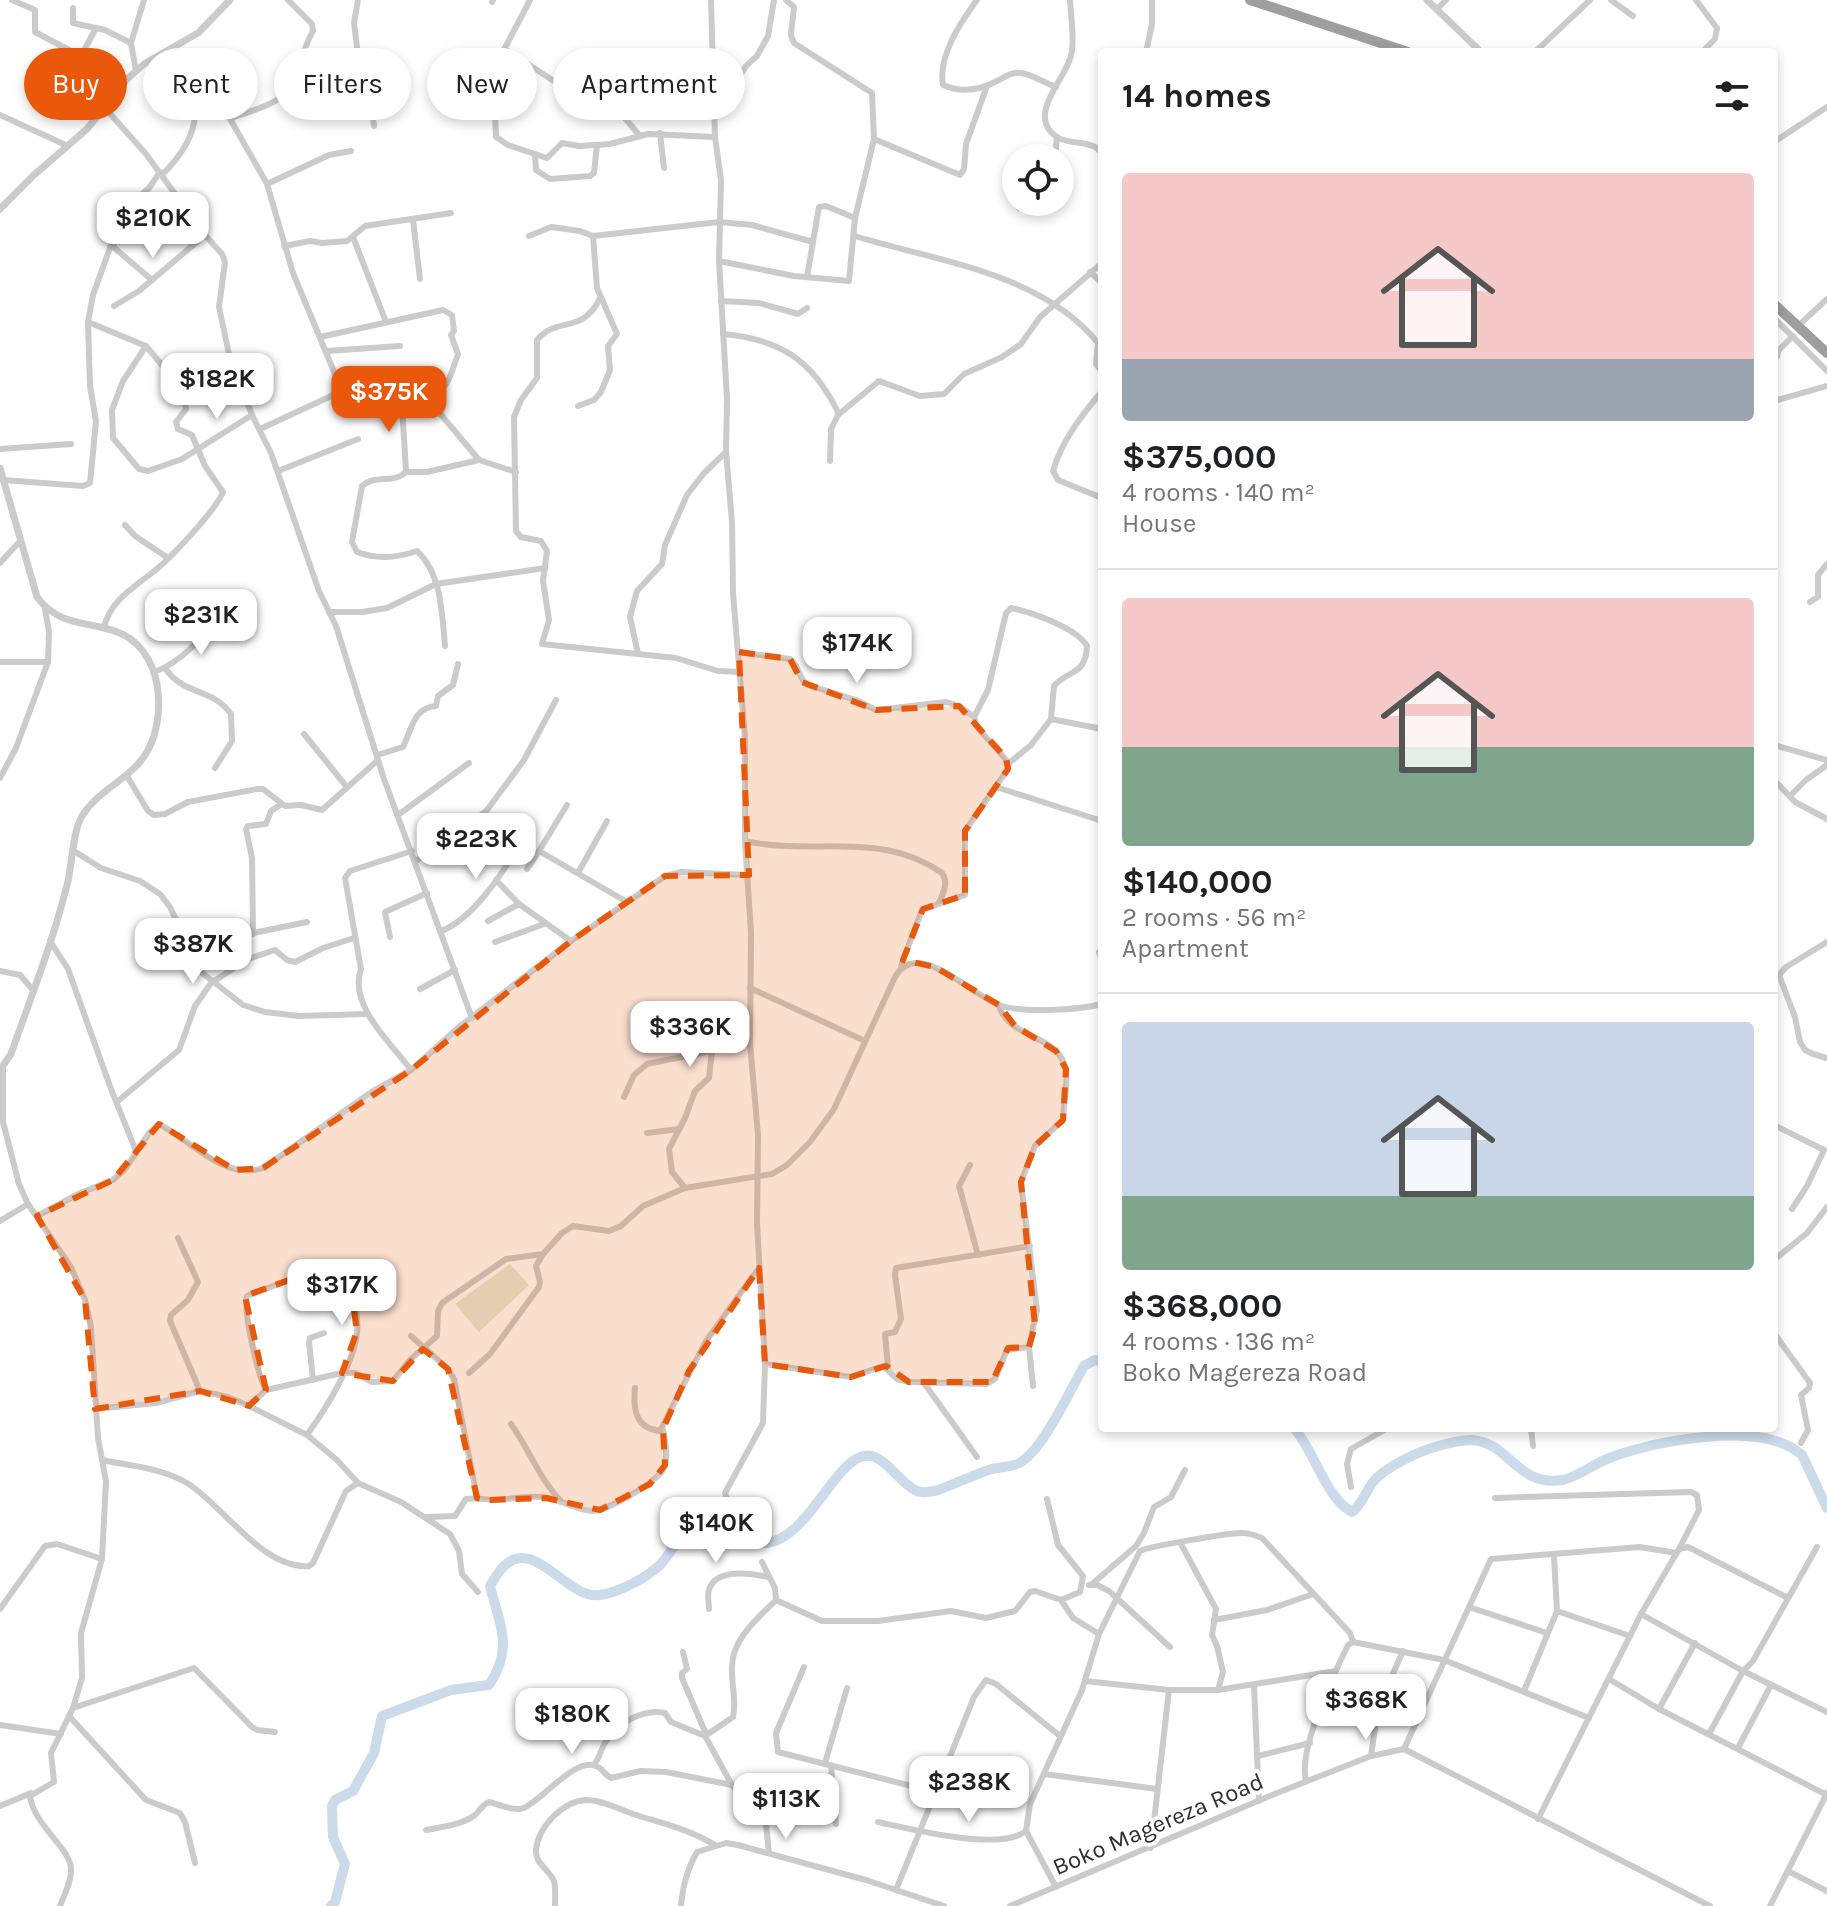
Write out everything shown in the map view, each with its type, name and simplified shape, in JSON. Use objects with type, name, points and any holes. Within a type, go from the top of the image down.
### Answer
[{"type":"highway","points":[[1250,0],[1396,48]]},
{"type":"highway","points":[[1778,309],[1796,331],[1827,353]]},
{"type":"street","points":[[12,0],[35,10],[35,32],[66,48]]},
{"type":"street","points":[[136,71],[131,43],[144,0]]},
{"type":"street","points":[[174,48],[198,33],[230,0]]},
{"type":"street","points":[[258,107],[290,91],[300,66],[300,56],[313,31],[312,24],[288,0]]},
{"type":"street","points":[[358,0],[354,23],[360,71],[356,90],[372,110],[374,126]]},
{"type":"street","points":[[506,48],[530,0]]},
{"type":"street","points":[[711,0],[713,48]]},
{"type":"street","points":[[745,68],[757,56],[768,36],[774,0]]},
{"type":"street","points":[[719,261],[807,277],[849,281],[855,218],[874,139],[871,91],[794,43],[791,35],[794,7],[786,0]]},
{"type":"street","points":[[977,0],[951,40],[941,83],[955,90],[987,86],[1020,73],[1056,87]]},
{"type":"street","points":[[1070,0],[1072,52],[1044,114],[1046,125],[1057,137],[1091,144],[1098,150]]},
{"type":"street","points":[[1147,48],[1152,24],[1152,0]]},
{"type":"street","points":[[1427,0],[1477,48]]},
{"type":"street","points":[[1437,9],[1446,0]]},
{"type":"street","points":[[1539,48],[1590,0]]},
{"type":"street","points":[[1611,0],[1633,16]]},
{"type":"street","points":[[1696,0],[1717,28],[1715,39],[1706,48]]},
{"type":"street","points":[[73,8],[73,23],[110,32],[131,43]]},
{"type":"street","points":[[85,48],[96,28]]},
{"type":"street","points":[[127,79],[143,67]]},
{"type":"street","points":[[537,72],[593,106],[619,111],[625,122],[639,135]]},
{"type":"street","points":[[874,139],[960,175],[964,169],[966,144],[987,86]]},
{"type":"street","points":[[1778,139],[1827,107]]},
{"type":"street","points":[[0,115],[68,146]]},
{"type":"street","points":[[0,209],[93,120]]},
{"type":"street","points":[[115,120],[222,254],[225,262],[219,307],[230,359],[278,471],[319,591],[343,647],[378,758],[472,1018]]},
{"type":"street","points":[[3,480],[83,486],[90,483],[96,421],[90,386],[88,322],[93,295],[111,245],[119,233],[121,212],[179,156],[192,133],[194,120]]},
{"type":"street","points":[[232,120],[267,184],[284,246],[307,311],[342,391],[355,401],[368,405],[402,404],[427,398],[446,383],[458,354],[451,335],[454,331],[452,315],[443,310],[320,337]]},
{"type":"street","points":[[494,120],[494,133],[499,141],[535,155],[550,157],[562,143],[579,146],[610,144],[639,135],[660,133],[715,137]]},
{"type":"street","points":[[715,120],[721,180],[719,261],[727,399],[726,452],[745,738],[750,1043],[758,1135],[759,1268],[765,1364],[763,1423],[725,1493],[738,1512],[760,1522],[765,1532]]},
{"type":"street","points":[[660,133],[664,168]]},
{"type":"street","points":[[1056,144],[1057,137]]},
{"type":"street","points":[[535,155],[536,170],[547,178],[590,176],[594,173],[597,145]]},
{"type":"street","points":[[267,184],[329,155],[351,151]]},
{"type":"street","points":[[807,277],[821,206],[855,218]]},
{"type":"street","points":[[284,246],[310,241],[347,241],[365,226],[451,213]]},
{"type":"street","points":[[413,220],[420,279]]},
{"type":"street","points":[[529,236],[551,227],[593,236],[719,222],[752,225],[813,242]]},
{"type":"street","points":[[114,306],[152,280],[205,235]]},
{"type":"street","points":[[578,406],[598,397],[610,370],[608,346],[617,334],[600,298],[593,236]]},
{"type":"street","points":[[855,236],[986,272],[1055,303],[1098,343],[1098,367]]},
{"type":"street","points":[[353,237],[386,322]]},
{"type":"street","points":[[111,245],[152,280]]},
{"type":"street","points":[[830,461],[831,429],[838,415],[879,381],[920,396],[944,394],[972,369],[1002,357],[1021,344],[1040,317],[1098,266]]},
{"type":"street","points":[[1090,272],[1098,279]]},
{"type":"street","points":[[600,298],[595,309],[584,319],[549,330],[537,340],[537,378],[521,400],[514,417],[517,534],[545,544],[543,581],[549,620],[542,644],[638,654],[694,662],[718,671],[740,672]]},
{"type":"street","points":[[1778,351],[1827,299]]},
{"type":"street","points":[[721,301],[759,303],[798,314],[807,308]]},
{"type":"street","points":[[1778,320],[1796,331],[1827,371]]},
{"type":"street","points":[[88,322],[146,346],[183,390],[186,409],[176,422],[178,429],[192,435],[205,466],[222,488],[222,496],[209,514],[154,572],[124,593],[107,616],[104,627]]},
{"type":"street","points":[[723,334],[758,339],[781,347],[809,371],[831,400],[838,415]]},
{"type":"street","points":[[146,346],[112,402],[113,438],[143,471],[182,459],[252,415]]},
{"type":"street","points":[[327,351],[400,346]]},
{"type":"street","points":[[183,390],[216,372],[230,359]]},
{"type":"street","points":[[1778,400],[1827,386]]},
{"type":"street","points":[[260,429],[342,391]]},
{"type":"street","points":[[1098,396],[1072,429],[1053,471],[1058,480],[1098,496]]},
{"type":"street","points":[[427,398],[479,460]]},
{"type":"street","points":[[402,404],[406,472]]},
{"type":"street","points":[[278,471],[358,439]]},
{"type":"street","points":[[0,449],[71,444]]},
{"type":"street","points":[[638,654],[630,617],[637,591],[662,564],[664,549],[687,495],[726,452]]},
{"type":"street","points":[[445,646],[436,584],[425,559],[417,551],[383,558],[360,554],[353,547],[362,486],[370,480],[398,478],[406,472],[427,472],[479,460],[516,472]]},
{"type":"street","points":[[0,468],[31,580],[45,609],[49,632],[48,662],[16,748],[0,778]]},
{"type":"street","points":[[125,525],[135,536],[168,558]]},
{"type":"street","points":[[0,563],[21,540]]},
{"type":"street","points":[[1810,602],[1818,597],[1818,575],[1827,564]]},
{"type":"street","points":[[329,612],[387,608],[436,584],[545,568]]},
{"type":"street","points":[[469,1373],[490,1354],[539,1287],[536,1266],[562,1233],[573,1226],[604,1231],[615,1229],[643,1206],[685,1188],[772,1174],[787,1165],[822,1128],[834,1109],[901,966],[922,910],[965,895],[965,831],[1009,763],[1031,745],[1051,719],[1054,686],[1082,666],[1087,646],[1077,635],[1011,608],[1006,613],[988,690],[974,717]]},
{"type":"street","points":[[0,1806],[54,1782],[51,1756],[73,1708],[82,1678],[81,1629],[102,1559],[106,1481],[95,1409],[93,1349],[85,1300],[71,1267],[28,1204],[19,1184],[5,1133],[1,1069],[11,1054],[68,882],[81,817],[146,756],[159,708],[154,672],[139,646],[127,635],[115,628],[71,621],[45,609]]},
{"type":"street","points":[[154,672],[165,668],[207,630],[221,611]]},
{"type":"street","points":[[739,652],[790,659],[795,663],[802,681],[808,685],[856,700],[876,710],[946,702],[959,706],[974,717],[977,727],[1009,763]]},
{"type":"street","points":[[0,662],[48,662]]},
{"type":"street","points":[[127,776],[148,811],[154,815],[165,814],[188,802],[257,789],[263,789],[280,805],[324,810],[378,758],[403,747],[418,713],[436,706],[438,696],[453,685],[458,664]]},
{"type":"street","points":[[165,668],[177,684],[213,696],[231,714],[232,741],[215,768]]},
{"type":"street","points":[[416,861],[462,831],[487,810],[524,760],[556,700]]},
{"type":"street","points":[[1051,719],[1098,728]]},
{"type":"street","points":[[304,734],[346,786]]},
{"type":"street","points":[[1778,746],[1827,763]]},
{"type":"street","points":[[398,815],[469,763]]},
{"type":"street","points":[[1790,796],[1827,763]]},
{"type":"street","points":[[1778,784],[1790,796],[1827,819]]},
{"type":"street","points":[[996,787],[1098,820]]},
{"type":"street","points":[[253,934],[252,858],[246,829],[248,826],[266,824],[271,811],[280,805]]},
{"type":"street","points":[[527,869],[567,805]]},
{"type":"street","points":[[578,873],[607,821]]},
{"type":"street","points":[[745,841],[794,848],[869,847],[895,850],[942,873],[946,878],[939,903]]},
{"type":"street","points":[[441,931],[457,922],[496,880],[520,842]]},
{"type":"street","points":[[74,851],[101,868],[140,881],[160,894],[170,907],[201,972],[211,983],[243,1005],[255,1010],[299,1016],[367,1014]]},
{"type":"street","points":[[411,1070],[367,1014],[358,981],[361,969],[345,875],[379,860],[412,851]]},
{"type":"street","points":[[539,851],[627,902]]},
{"type":"street","points":[[37,1216],[113,1180],[159,1124],[219,1163],[235,1170],[258,1170],[373,1091],[411,1070],[425,1055],[571,941],[672,873],[749,875]]},
{"type":"street","points":[[496,880],[519,904],[571,941]]},
{"type":"street","points":[[390,937],[385,912],[427,893]]},
{"type":"street","points":[[488,921],[519,904]]},
{"type":"street","points":[[248,959],[241,939],[244,935],[307,922]]},
{"type":"street","points":[[495,942],[544,924]]},
{"type":"street","points":[[118,1101],[173,1057],[184,1040],[195,1006],[211,983],[248,959],[271,950],[295,962],[323,948],[354,938]]},
{"type":"street","points":[[49,940],[68,969],[136,1151]]},
{"type":"street","points":[[1778,973],[1827,942]]},
{"type":"street","points":[[901,966],[916,962],[935,967],[999,1005],[1017,1009],[1098,1004]]},
{"type":"street","points":[[420,989],[455,970]]},
{"type":"street","points":[[0,971],[20,975],[33,990]]},
{"type":"street","points":[[1778,979],[1795,1017],[1800,1042],[1813,1054],[1827,1058]]},
{"type":"street","points":[[750,988],[865,1041]]},
{"type":"street","points":[[999,1005],[1002,1016],[1056,1051],[1066,1069],[1063,1120],[1041,1139],[1023,1171],[1022,1197],[1037,1310],[1029,1347],[1033,1386]]},
{"type":"street","points":[[624,1097],[634,1075],[647,1064],[750,1043]]},
{"type":"street","points":[[685,1188],[672,1172],[668,1154],[696,1088],[709,1078],[712,1050]]},
{"type":"street","points":[[1778,1127],[1825,1151],[1792,1209]]},
{"type":"street","points":[[647,1133],[679,1129]]},
{"type":"street","points":[[970,1165],[959,1186],[978,1255]]},
{"type":"street","points":[[0,1221],[28,1204]]},
{"type":"street","points":[[1778,1257],[1807,1233],[1827,1207]]},
{"type":"street","points":[[178,1238],[198,1282],[188,1300],[171,1315],[170,1321],[200,1391]]},
{"type":"street","points":[[888,1368],[885,1334],[895,1332],[901,1319],[896,1268],[1030,1246]]},
{"type":"street","points":[[249,1406],[266,1390],[342,1373],[355,1373],[372,1382],[393,1381],[437,1336],[438,1311],[442,1303],[506,1259],[543,1254]]},
{"type":"street","points":[[427,1517],[455,1516],[466,1499],[477,1498],[546,1498],[580,1509],[600,1510],[650,1484],[665,1465],[663,1429],[689,1371],[706,1341],[759,1268]]},
{"type":"street","points":[[266,1390],[248,1327],[246,1299],[249,1294],[300,1276],[350,1282],[357,1331],[354,1346],[307,1435]]},
{"type":"street","points":[[313,1380],[309,1342],[310,1338],[324,1333]]},
{"type":"street","points":[[411,1336],[448,1369],[457,1386],[477,1498]]},
{"type":"street","points":[[1778,1339],[1810,1383],[1801,1395],[1808,1430],[1801,1443]]},
{"type":"street","points":[[765,1364],[851,1377],[874,1367],[888,1368],[902,1381],[924,1383],[992,1382],[1007,1350],[1029,1347]]},
{"type":"street","points":[[924,1383],[977,1457]]},
{"type":"street","points":[[635,1388],[634,1410],[637,1417],[652,1430],[663,1429]]},
{"type":"street","points":[[95,1409],[125,1408],[200,1391],[228,1397],[249,1406],[307,1435],[358,1483],[401,1502],[450,1534],[455,1541],[462,1574],[478,1592]]},
{"type":"street","points":[[511,1424],[528,1448],[542,1479],[562,1502]]},
{"type":"street","points":[[1351,1487],[1347,1464],[1351,1449],[1381,1432]]},
{"type":"street","points":[[1531,1432],[1533,1446]]},
{"type":"street","points":[[102,1460],[149,1468],[188,1483],[263,1549],[301,1567],[313,1563],[346,1491],[358,1483]]},
{"type":"street","points":[[1091,1585],[1136,1546],[1154,1507],[1171,1497],[1185,1470]]},
{"type":"street","points":[[1495,1498],[1691,1492],[1697,1495],[1699,1510],[1641,1614],[1538,1819]]},
{"type":"street","points":[[1047,1499],[1058,1545],[1083,1576],[1083,1587]]},
{"type":"street","points":[[1056,1887],[1028,1834],[1030,1804],[1085,1681],[1099,1634],[1140,1551],[1150,1546],[1181,1544],[1234,1533],[1254,1535],[1269,1543],[1289,1570],[1350,1633],[1353,1642]]},
{"type":"street","points":[[0,1609],[45,1546],[57,1544],[102,1559]]},
{"type":"street","points":[[1181,1544],[1216,1609],[1212,1635],[1223,1672],[1218,1690]]},
{"type":"street","points":[[1710,1906],[1404,1749],[1491,1559],[1640,1547],[1674,1553],[1688,1547],[1788,1598]]},
{"type":"street","points":[[1709,1734],[1817,1547]]},
{"type":"street","points":[[1524,1691],[1557,1611],[1554,1556]]},
{"type":"street","points":[[706,1735],[733,1717],[732,1666],[736,1649],[749,1627],[776,1600],[775,1588],[762,1562]]},
{"type":"street","points":[[709,1609],[708,1591],[714,1582],[736,1573],[768,1577]]},
{"type":"street","points":[[1083,1576],[1099,1576]]},
{"type":"street","points":[[1061,1600],[1076,1595],[1083,1587],[1103,1587],[1170,1647]]},
{"type":"street","points":[[776,1600],[814,1619],[833,1622],[898,1619],[951,1611],[986,1618],[1015,1611],[1027,1595],[1035,1591],[1061,1600],[1073,1618],[1099,1634]]},
{"type":"street","points":[[1214,1620],[1267,1610],[1313,1594]]},
{"type":"street","points":[[1469,1607],[1547,1633]]},
{"type":"street","points":[[1557,1611],[1630,1636]]},
{"type":"street","points":[[1641,1614],[1743,1671],[1827,1712]]},
{"type":"street","points":[[1306,1781],[1304,1763],[1310,1743],[1336,1671],[1348,1645],[1353,1642],[1444,1660],[1589,1718]]},
{"type":"street","points":[[1659,1709],[1695,1643]]},
{"type":"street","points":[[1371,1756],[1378,1707],[1403,1651]]},
{"type":"street","points":[[683,1652],[687,1669],[682,1673],[682,1678],[732,1785],[737,1791],[764,1805],[769,1853]]},
{"type":"street","points":[[804,1667],[776,1733],[776,1749],[783,1755],[935,1792]]},
{"type":"street","points":[[73,1708],[194,1668],[252,1727],[275,1732]]},
{"type":"street","points":[[1085,1681],[1169,1690],[1218,1690],[1336,1671]]},
{"type":"street","points":[[1609,1679],[1659,1709],[1827,1794],[1770,1906]]},
{"type":"street","points":[[896,1890],[974,1697],[986,1680],[996,1684],[1060,1736]]},
{"type":"street","points":[[1254,1685],[1259,1801]]},
{"type":"street","points":[[1738,1748],[1771,1685]]},
{"type":"street","points":[[836,1824],[828,1764],[847,1688]]},
{"type":"street","points":[[1151,1848],[1169,1690]]},
{"type":"street","points":[[426,1830],[477,1814],[482,1805],[489,1802],[516,1809],[530,1806],[557,1781],[594,1765],[607,1740],[618,1728],[646,1713],[665,1713],[671,1722],[706,1735]]},
{"type":"street","points":[[69,1716],[146,1800],[180,1813],[195,1863]]},
{"type":"street","points":[[0,1725],[61,1734]]},
{"type":"street","points":[[1258,1756],[1310,1743]]},
{"type":"street","name":"Boko Magereza Road","points":[[1010,1906],[1306,1781],[1371,1756],[1404,1749]]},
{"type":"street","points":[[594,1765],[611,1778],[641,1771],[666,1772],[732,1785]]},
{"type":"street","points":[[1044,1774],[1157,1789]]},
{"type":"street","points":[[31,1793],[32,1808],[70,1862],[69,1882],[60,1906]]},
{"type":"street","points":[[555,1906],[554,1883],[538,1860],[536,1851],[539,1839],[554,1815],[567,1806],[584,1800],[606,1804],[685,1830],[715,1845]]},
{"type":"street","points":[[878,1822],[967,1839],[1028,1834]]},
{"type":"street","points":[[681,1906],[688,1868],[697,1852],[726,1843],[944,1906]]},
{"type":"street","points":[[1788,1871],[1827,1891]]},
{"type":"highlighted area","points":[[739,652],[790,659],[802,682],[876,710],[959,706],[1006,758],[1008,769],[965,831],[965,895],[923,909],[903,960],[935,967],[999,1005],[1015,1026],[1056,1051],[1066,1069],[1063,1120],[1035,1146],[1021,1182],[1035,1326],[1029,1347],[1008,1348],[992,1382],[909,1382],[886,1366],[851,1377],[765,1364],[759,1268],[689,1371],[663,1429],[665,1465],[650,1484],[600,1510],[546,1498],[486,1500],[477,1498],[448,1369],[423,1349],[393,1381],[342,1373],[357,1331],[350,1283],[300,1276],[245,1296],[266,1390],[249,1406],[200,1391],[95,1409],[85,1300],[37,1216],[113,1180],[159,1124],[235,1170],[263,1168],[411,1070],[571,941],[665,876],[749,875]]},
{"type":"shaded area","points":[[510,1264],[529,1285],[479,1332],[455,1304]]},
{"type":"waterway","points":[[331,1906],[335,1902],[345,1864],[333,1837],[332,1806],[335,1800],[353,1791],[374,1753],[382,1716],[451,1690],[489,1685],[497,1672],[503,1648],[501,1625],[490,1586],[504,1566],[516,1559],[527,1559],[539,1563],[575,1588],[600,1595],[624,1588],[654,1570],[688,1529],[701,1521],[717,1521],[756,1542],[780,1539],[805,1518],[838,1476],[858,1458],[875,1457],[910,1487],[923,1492],[940,1489],[992,1469],[1015,1465],[1039,1444],[1084,1366],[1098,1360]]},
{"type":"waterway","points":[[1297,1432],[1334,1496],[1352,1512],[1373,1482],[1385,1471],[1419,1453],[1453,1442],[1471,1440],[1484,1443],[1496,1448],[1534,1477],[1563,1480],[1627,1452],[1678,1440],[1735,1436],[1784,1444],[1802,1455],[1827,1508]]}]
